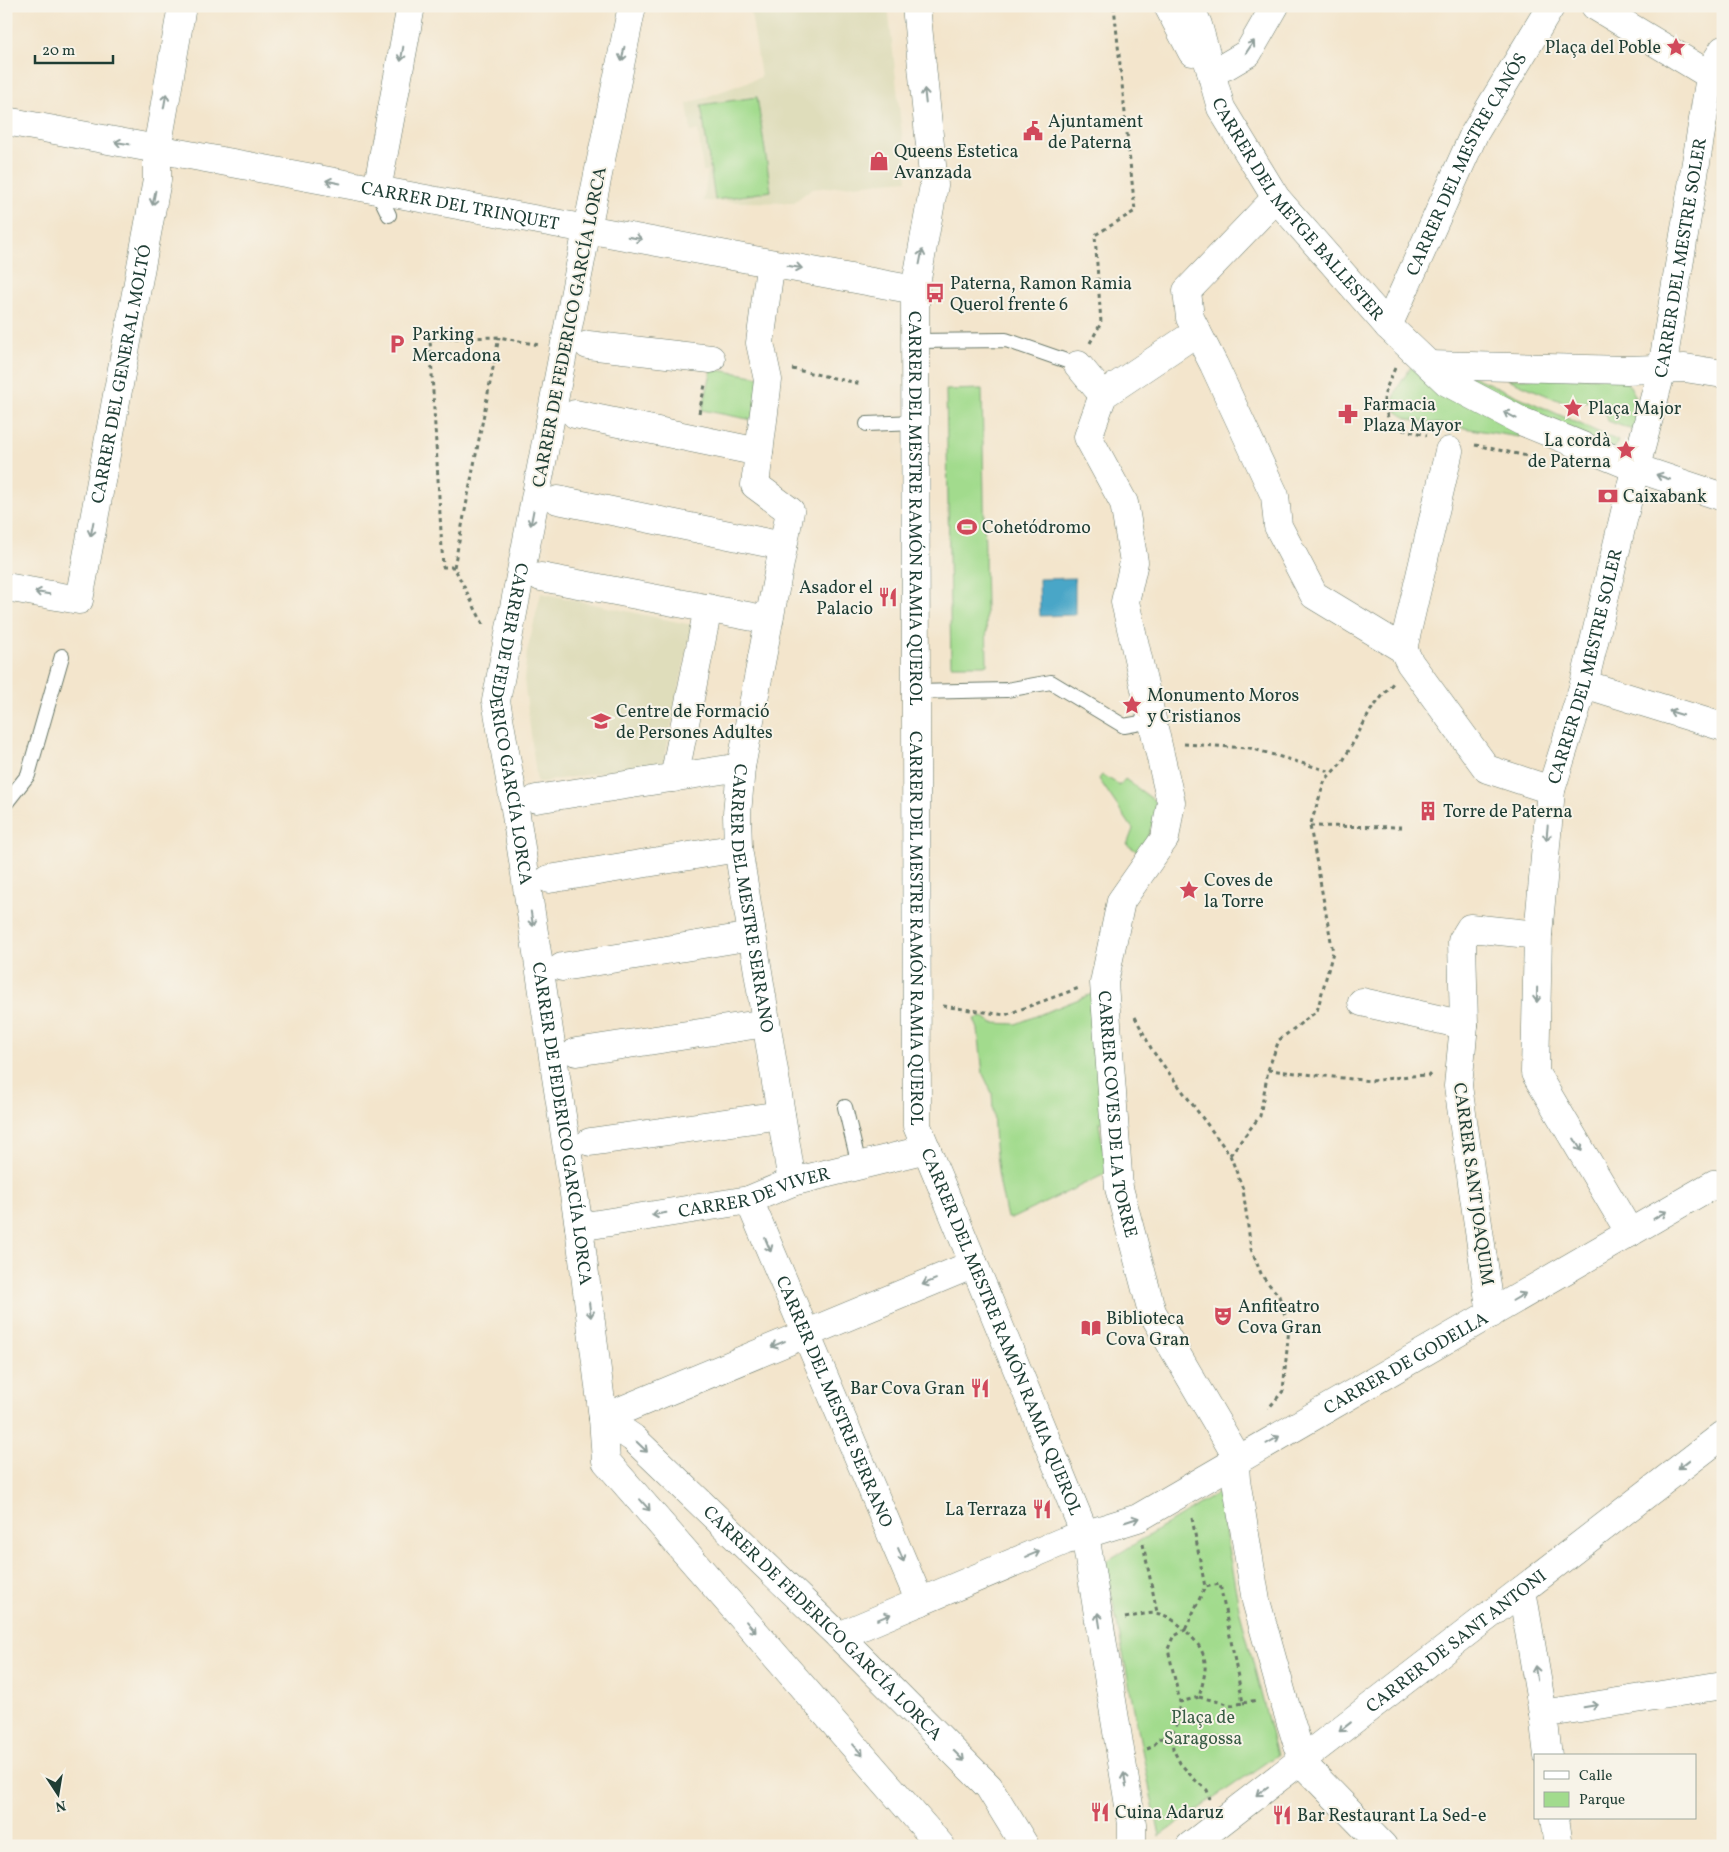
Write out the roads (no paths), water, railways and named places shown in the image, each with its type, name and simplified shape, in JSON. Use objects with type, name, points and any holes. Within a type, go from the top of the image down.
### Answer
[{"type":"street","name":"CARRER DEL GENERAL MOLTÓ","points":[[6,587],[79,600],[157,180],[157,149],[182,6]]},
{"type":"street","points":[[377,190],[411,6]]},
{"type":"street","name":"CARRER DE FEDERICO GARCÍA LORCA","points":[[632,6],[496,701],[514,802],[580,1227],[603,1418],[606,1461],[941,1846]]},
{"type":"street","name":"CARRER DEL MESTRE RAMÓN RAMIA QUEROL","points":[[916,6],[934,185],[915,290],[917,1126],[1085,1534],[1132,1824],[1132,1846]]},
{"type":"street","name":"CARRER DEL METGE BALLESTER","points":[[1168,6],[1196,60],[1211,71]]},
{"type":"street","name":"CARRER DEL METGE BALLESTER","points":[[1190,6],[1198,25],[1221,108],[1276,198],[1394,331]]},
{"type":"street","points":[[1211,71],[1226,66],[1248,53],[1275,6]]},
{"type":"street","name":"CARRER DEL MESTRE CANÓS","points":[[1394,331],[1474,134],[1552,6]]},
{"type":"street","points":[[1595,6],[1709,78],[1723,50]]},
{"type":"street","name":"CARRER DEL MESTRE SOLER","points":[[1630,1233],[1535,1073],[1538,935],[1551,790],[1584,684],[1636,468],[1662,370],[1709,78]]},
{"type":"street","name":"CARRER DEL TRINQUET","points":[[6,122],[915,290]]},
{"type":"street","points":[[1276,198],[1187,291],[1190,318],[1275,496],[1278,526],[1314,595],[1403,649],[1410,663],[1487,769],[1551,790]]},
{"type":"street","points":[[575,414],[759,452],[768,380],[760,343],[768,275]]},
{"type":"street","points":[[1394,331],[1447,382],[1521,421],[1636,468],[1723,497]]},
{"type":"street","points":[[1078,366],[1103,395],[1197,332]]},
{"type":"street","points":[[588,344],[711,359]]},
{"type":"street","points":[[1429,365],[1626,370],[1684,368],[1723,374]]},
{"type":"street","name":"CARRER COVES DE LA TORRE","points":[[1103,395],[1088,437],[1124,503],[1134,562],[1125,602],[1170,802],[1164,838],[1121,901],[1104,983],[1119,1188],[1152,1312],[1234,1452],[1236,1462]]},
{"type":"street","points":[[1403,649],[1449,451]]},
{"type":"street","name":"CARRER DEL MESTRE SERRANO","points":[[759,452],[755,485],[790,512],[741,768],[737,814],[738,848],[792,1182]]},
{"type":"street","points":[[558,500],[783,546]]},
{"type":"street","points":[[542,577],[769,620]]},
{"type":"street","points":[[674,778],[708,608]]},
{"type":"street","points":[[1584,684],[1723,727]]},
{"type":"street","points":[[536,799],[741,768]]},
{"type":"street","points":[[549,879],[738,848]]},
{"type":"street","name":"CARRER SANT JOAQUIM","points":[[1491,1314],[1458,1086],[1464,1025],[1462,941],[1470,928],[1538,935]]},
{"type":"street","points":[[562,967],[752,936]]},
{"type":"street","points":[[1362,1002],[1464,1025]]},
{"type":"street","points":[[576,1052],[766,1023]]},
{"type":"street","points":[[590,1142],[781,1115]]},
{"type":"street","name":"CARRER DE VIVER","points":[[580,1227],[748,1200],[792,1182],[927,1149]]},
{"type":"street","name":"CARRER DE GODELLA","points":[[839,1636],[1064,1541],[1138,1518],[1714,1184],[1723,1189]]},
{"type":"street","name":"CARRER DEL MESTRE SERRANO","points":[[748,1200],[920,1602]]},
{"type":"street","points":[[603,1418],[974,1264]]},
{"type":"street","name":"CARRER DE FEDERICO GARCÍA LORCA","points":[[603,1418],[633,1438],[839,1636],[989,1786],[1025,1846]]},
{"type":"street","name":"CARRER DE SANT ANTONI","points":[[1190,1846],[1723,1434]]},
{"type":"street","points":[[1236,1462],[1236,1480],[1256,1601],[1298,1746],[1304,1759],[1383,1846]]},
{"type":"street","points":[[1522,1590],[1543,1714],[1548,1754]]},
{"type":"street","points":[[1543,1714],[1723,1685]]},
{"type":"street","points":[[1555,1820],[1559,1846]]},
{"type":"lane","points":[[377,190],[389,215]]},
{"type":"lane","points":[[915,341],[1006,340],[1078,366]]},
{"type":"lane","points":[[867,424],[916,422]]},
{"type":"lane","points":[[6,803],[28,775],[62,656]]},
{"type":"lane","points":[[916,692],[1007,690],[1052,682],[1124,726],[1155,732]]},
{"type":"lane","points":[[846,1107],[859,1165]]},
{"type":"water","points":[[1075,578],[1075,615],[1040,616],[1039,579]]},
{"type":"place","name":"Plaça del Poble","points":[[1676,47]]},
{"type":"place","name":"Ajuntament de Paterna","points":[[1033,131]]},
{"type":"place","name":"Queens Estetica Avanzada","points":[[879,161]]},
{"type":"place","name":"Paterna, Ramon Ramia Querol frente 6","points":[[935,293]]},
{"type":"place","name":"Parking Mercadona","points":[[397,344]]},
{"type":"place","name":"Plaça Major","points":[[1573,408]]},
{"type":"place","name":"Farmacia Plaza Mayor","points":[[1348,414]]},
{"type":"place","name":"La cordà de Paterna","points":[[1626,450]]},
{"type":"place","name":"Caixabank","points":[[1608,496]]},
{"type":"place","name":"Cohetódromo","points":[[967,527]]},
{"type":"place","name":"Asador el Palacio","points":[[888,597]]},
{"type":"place","name":"Monumento Moros y Cristianos","points":[[1132,705]]},
{"type":"place","name":"Centre de Formació de Persones Adultes","points":[[601,721]]},
{"type":"place","name":"Torre de Paterna","points":[[1428,811]]},
{"type":"place","name":"Coves de la Torre","points":[[1189,890]]},
{"type":"place","name":"Anfiteatro Cova Gran","points":[[1223,1316]]},
{"type":"place","name":"Biblioteca Cova Gran","points":[[1091,1328]]},
{"type":"place","name":"Bar Cova Gran","points":[[980,1388]]},
{"type":"place","name":"La Terraza","points":[[1042,1509]]},
{"type":"place","name":"Cuina Adaruz","points":[[1100,1812]]},
{"type":"place","name":"Bar Restaurant La Sed-e","points":[[1282,1815]]},
{"type":"park label","name":"Plaça de Saragossa","points":[[1203,1727]]}]
